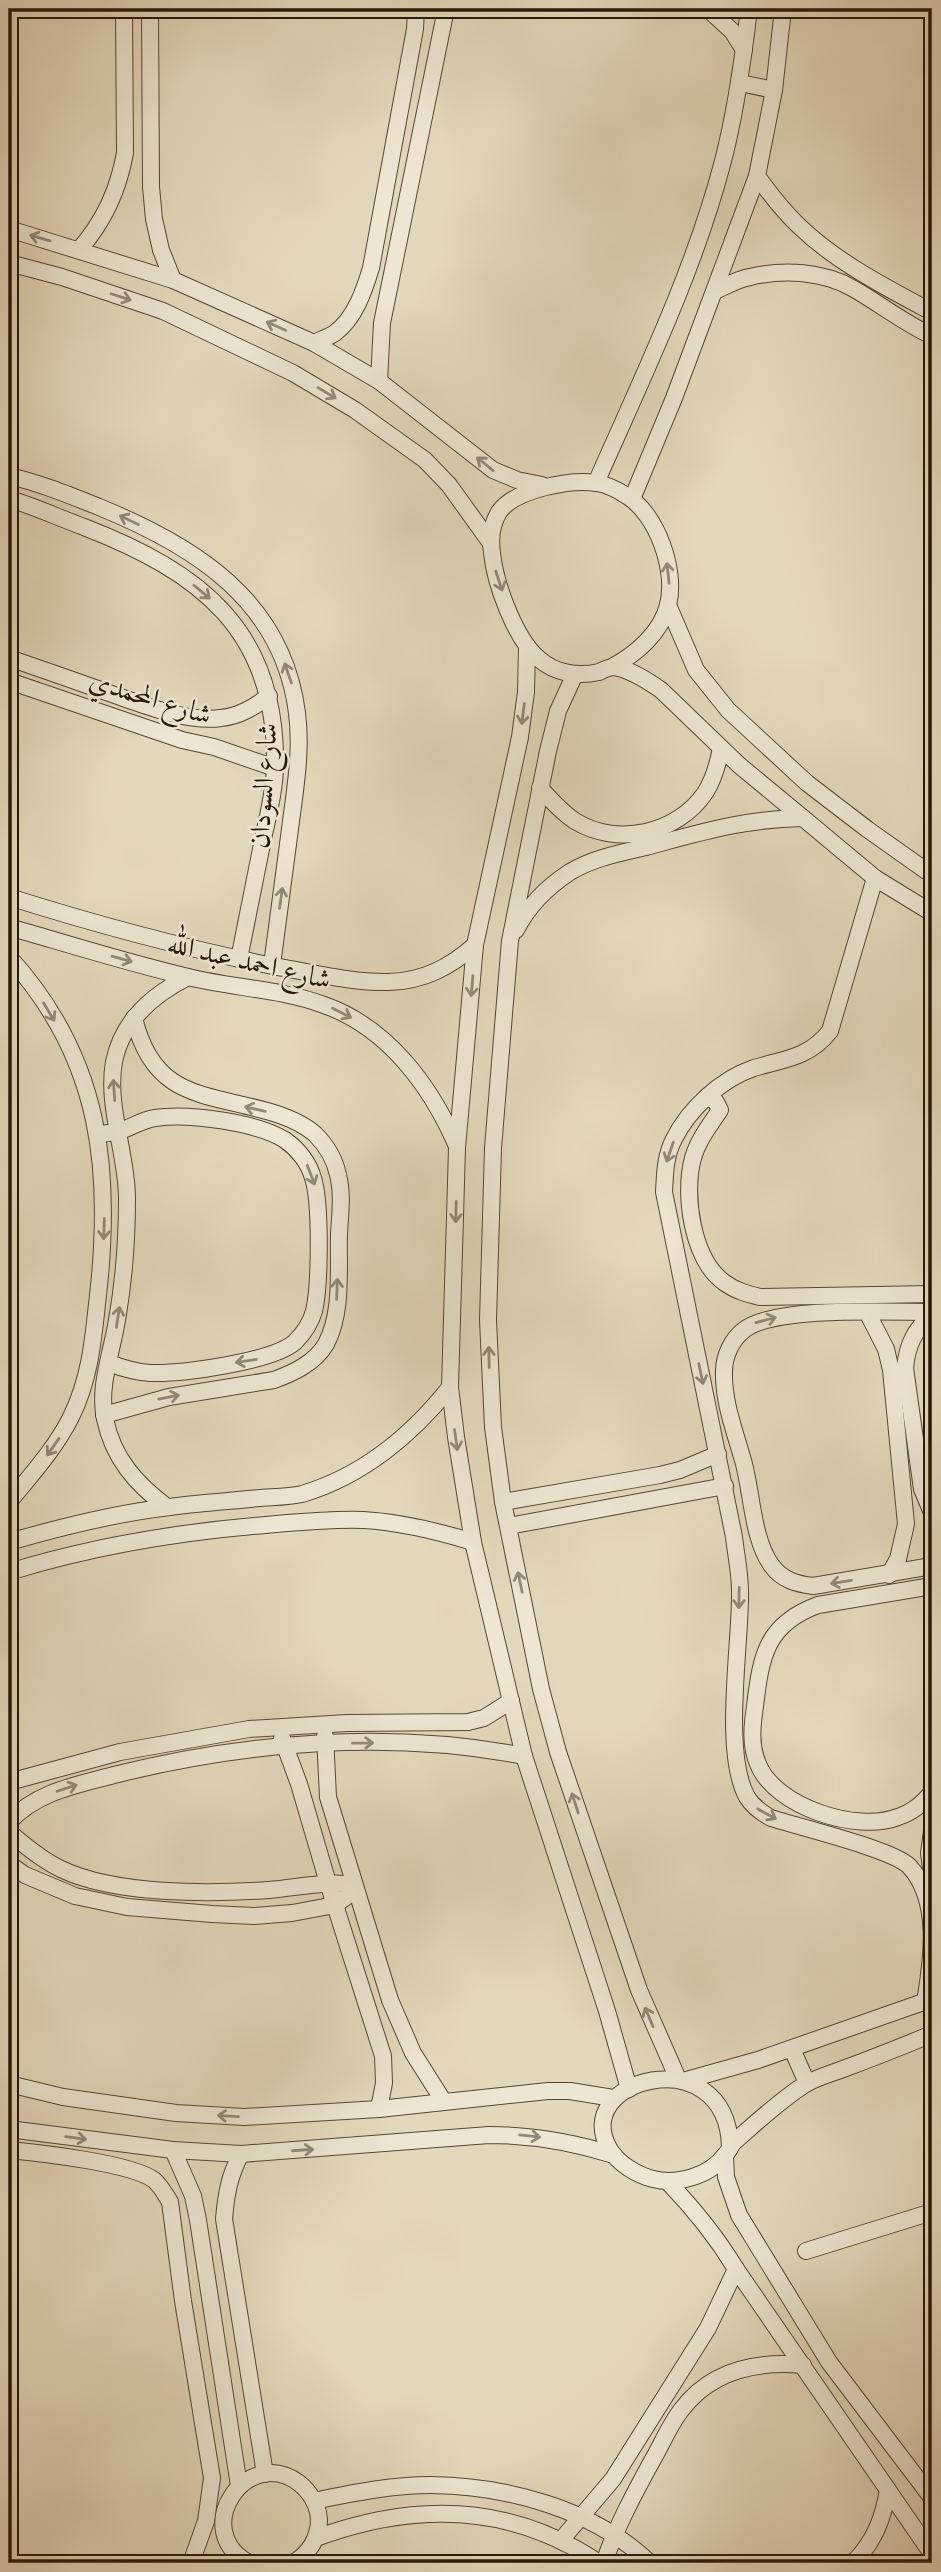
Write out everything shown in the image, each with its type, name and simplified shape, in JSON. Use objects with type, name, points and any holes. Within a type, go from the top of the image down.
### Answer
[{"type":"street","points":[[79,250],[105,215],[121,174],[125,153],[124,9]]},
{"type":"street","points":[[150,9],[152,198],[161,250],[173,280]]},
{"type":"street","points":[[314,342],[335,333],[351,314],[363,292],[371,268],[413,43],[416,9]]},
{"type":"street","points":[[379,381],[382,323],[446,9]]},
{"type":"street","points":[[708,9],[732,31],[744,50]]},
{"type":"street","points":[[596,483],[704,224],[723,161],[740,83],[749,9]]},
{"type":"street","points":[[632,499],[674,398],[757,176],[774,90],[783,9]]},
{"type":"street","points":[[740,83],[774,90]]},
{"type":"street","points":[[757,176],[800,228],[827,249],[932,312]]},
{"type":"street","points":[[9,229],[173,280],[314,342],[379,381],[493,470],[517,480],[548,486],[596,483],[632,499],[649,519],[660,538],[667,560],[668,605],[652,635],[640,648],[612,667],[588,674],[561,672],[548,666],[527,646],[518,632],[504,597],[492,558],[492,526],[499,512],[511,500],[548,486]]},
{"type":"street","points":[[9,263],[62,277],[163,311],[293,373],[355,410],[425,460],[449,485],[490,542]]},
{"type":"street","points":[[715,291],[748,277],[783,272],[818,275],[852,287],[932,336]]},
{"type":"street","name":"شارع السودان","points":[[9,476],[62,492],[125,518],[189,551],[240,592],[262,618],[279,648],[291,680],[298,714],[299,745],[272,965]]},
{"type":"street","name":"شارع السودان","points":[[11,502],[115,540],[172,570],[199,588],[223,610],[243,636],[259,664],[269,696],[275,768],[239,959]]},
{"type":"street","points":[[668,605],[696,670],[728,710],[807,783],[932,875]]},
{"type":"street","points":[[527,646],[526,692],[520,737],[475,945],[457,1148],[450,1387],[473,1542],[524,1756],[607,2011],[629,2089]]},
{"type":"street","name":"شارع المحمدي","points":[[9,658],[134,702],[201,719],[238,715],[269,696]]},
{"type":"street","points":[[612,667],[647,680],[661,690],[721,748],[875,878],[932,913]]},
{"type":"street","points":[[575,674],[558,711],[510,941],[493,1148],[488,1320],[493,1427],[503,1502],[541,1689],[558,1752],[639,1990],[681,2080],[714,2098],[724,2112],[730,2128],[728,2186],[739,2215],[829,2362],[932,2498]]},
{"type":"street","name":"شارع المحمدي","points":[[9,681],[182,740],[214,747],[275,768]]},
{"type":"street","points":[[540,788],[557,807],[576,822],[598,831],[622,835],[646,833],[669,824],[689,811],[705,793],[716,771],[721,748]]},
{"type":"street","points":[[510,941],[535,901],[562,877],[594,860],[731,824],[766,818],[803,818]]},
{"type":"street","points":[[875,878],[830,1031],[819,1045],[803,1054],[750,1070],[730,1079],[708,1096],[674,1139],[666,1164],[664,1192],[725,1486],[740,1589],[735,1717],[735,1752],[740,1779],[748,1798],[758,1811],[771,1818],[879,1851],[898,1858],[909,1866],[923,1885],[930,1915],[929,2000],[732,2069],[681,2080],[660,2079],[629,2089],[613,2098],[605,2111],[602,2126],[605,2141],[614,2155],[638,2173],[667,2181],[683,2180],[698,2175],[728,2151],[778,2103],[807,2083],[932,2034]]},
{"type":"street","name":"شارع احمد عبد الله","points":[[9,897],[90,922],[239,959],[357,980],[390,982],[422,977],[453,965],[475,945]]},
{"type":"street","name":"شارع احمد عبد الله","points":[[9,927],[188,978],[300,998],[347,1014],[376,1034],[402,1058],[425,1086],[443,1116],[457,1148]]},
{"type":"street","points":[[9,957],[48,1009],[70,1048],[87,1090],[99,1134],[104,1199],[104,1232],[94,1331],[86,1376],[72,1415],[56,1443],[9,1502]]},
{"type":"street","points":[[167,1507],[142,1489],[123,1465],[109,1437],[104,1416],[104,1385],[123,1276],[126,1220],[125,1164],[113,1083],[114,1061],[122,1038],[134,1018],[168,987],[188,978]]},
{"type":"street","points":[[104,1416],[147,1402],[274,1380],[293,1373],[325,1346],[332,1329],[337,1303],[340,1188],[333,1158],[324,1145],[301,1124],[287,1117],[202,1096],[170,1080],[146,1052],[134,1018]]},
{"type":"street","points":[[708,1096],[716,1102],[720,1110],[704,1133],[694,1156],[689,1181],[692,1216],[700,1250],[710,1268],[723,1282],[741,1292],[760,1297],[932,1294]]},
{"type":"street","points":[[99,1134],[119,1131],[152,1119],[188,1118],[254,1129],[284,1139],[296,1150],[306,1162],[316,1192],[316,1298],[306,1329],[295,1342],[281,1352],[265,1358],[168,1373],[148,1373],[109,1363]]},
{"type":"street","points":[[867,1312],[878,1330],[891,1370],[906,1506],[904,1542],[889,1575]]},
{"type":"street","points":[[932,1313],[867,1312],[769,1318],[742,1331],[732,1342],[724,1371],[730,1419],[744,1466],[761,1544],[774,1570],[792,1581],[813,1586],[932,1566]]},
{"type":"street","points":[[932,1313],[913,1336],[905,1368],[922,1489],[932,1513]]},
{"type":"street","points":[[9,1542],[88,1522],[167,1507],[300,1494],[369,1462],[400,1440],[428,1415],[450,1387]]},
{"type":"street","points":[[503,1502],[660,1475],[680,1470],[718,1454]]},
{"type":"street","points":[[509,1526],[725,1486]]},
{"type":"street","points":[[9,1572],[83,1552],[195,1530],[324,1520],[364,1520],[409,1525],[473,1542]]},
{"type":"street","points":[[932,1586],[818,1605],[785,1622],[772,1636],[763,1653],[752,1743],[758,1765],[770,1784],[788,1798],[838,1818],[866,1822],[898,1818],[917,1809],[932,1792]]},
{"type":"street","points":[[9,1782],[120,1752],[207,1735],[278,1726],[468,1723],[484,1718],[511,1701]]},
{"type":"street","points":[[325,1724],[328,1797],[354,1885],[400,2027],[417,2062],[444,2102]]},
{"type":"street","points":[[278,1726],[299,1784],[383,2056],[384,2083],[379,2109]]},
{"type":"street","points":[[9,1822],[32,1802],[68,1787],[204,1756],[285,1746],[440,1743],[524,1756]]},
{"type":"street","points":[[917,1809],[924,1815],[932,1831],[929,1853],[932,1875]]},
{"type":"street","points":[[9,1832],[42,1858],[63,1870],[110,1883],[211,1892],[328,1884],[354,1885]]},
{"type":"street","points":[[9,1864],[25,1875],[75,1896],[127,1907],[254,1916],[292,1913],[335,1905],[346,1897],[354,1885]]},
{"type":"street","points":[[792,2049],[807,2083]]},
{"type":"street","points":[[9,2084],[63,2097],[176,2113],[244,2116],[379,2109],[548,2091],[570,2091],[613,2098]]},
{"type":"street","points":[[9,2129],[173,2150],[241,2154],[497,2135],[552,2139],[614,2155]]},
{"type":"street","points":[[9,2150],[115,2165],[141,2173],[153,2180],[170,2202],[212,2478],[206,2521],[191,2563]]},
{"type":"street","points":[[173,2150],[193,2196],[198,2220],[239,2486]]},
{"type":"street","points":[[241,2154],[231,2172],[224,2219],[265,2474]]},
{"type":"street","points":[[667,2181],[704,2221],[932,2554]]},
{"type":"street","points":[[806,2251],[932,2212]]},
{"type":"street","points":[[562,2539],[613,2479],[702,2338],[736,2269]]},
{"type":"street","points":[[316,2538],[377,2519],[440,2513],[503,2520],[562,2539],[601,2563],[636,2489],[682,2409],[701,2390],[724,2375],[749,2366],[776,2362],[803,2365]]},
{"type":"street","points":[[248,2563],[235,2553],[224,2532],[225,2507],[246,2480],[265,2474],[294,2479],[309,2492],[314,2501],[319,2522],[316,2538],[308,2558],[293,2563]]},
{"type":"street","points":[[314,2501],[391,2488],[430,2485],[470,2487],[509,2494],[583,2517],[650,2563]]},
{"type":"street","points":[[853,2563],[868,2547],[878,2529],[888,2490]]}]
